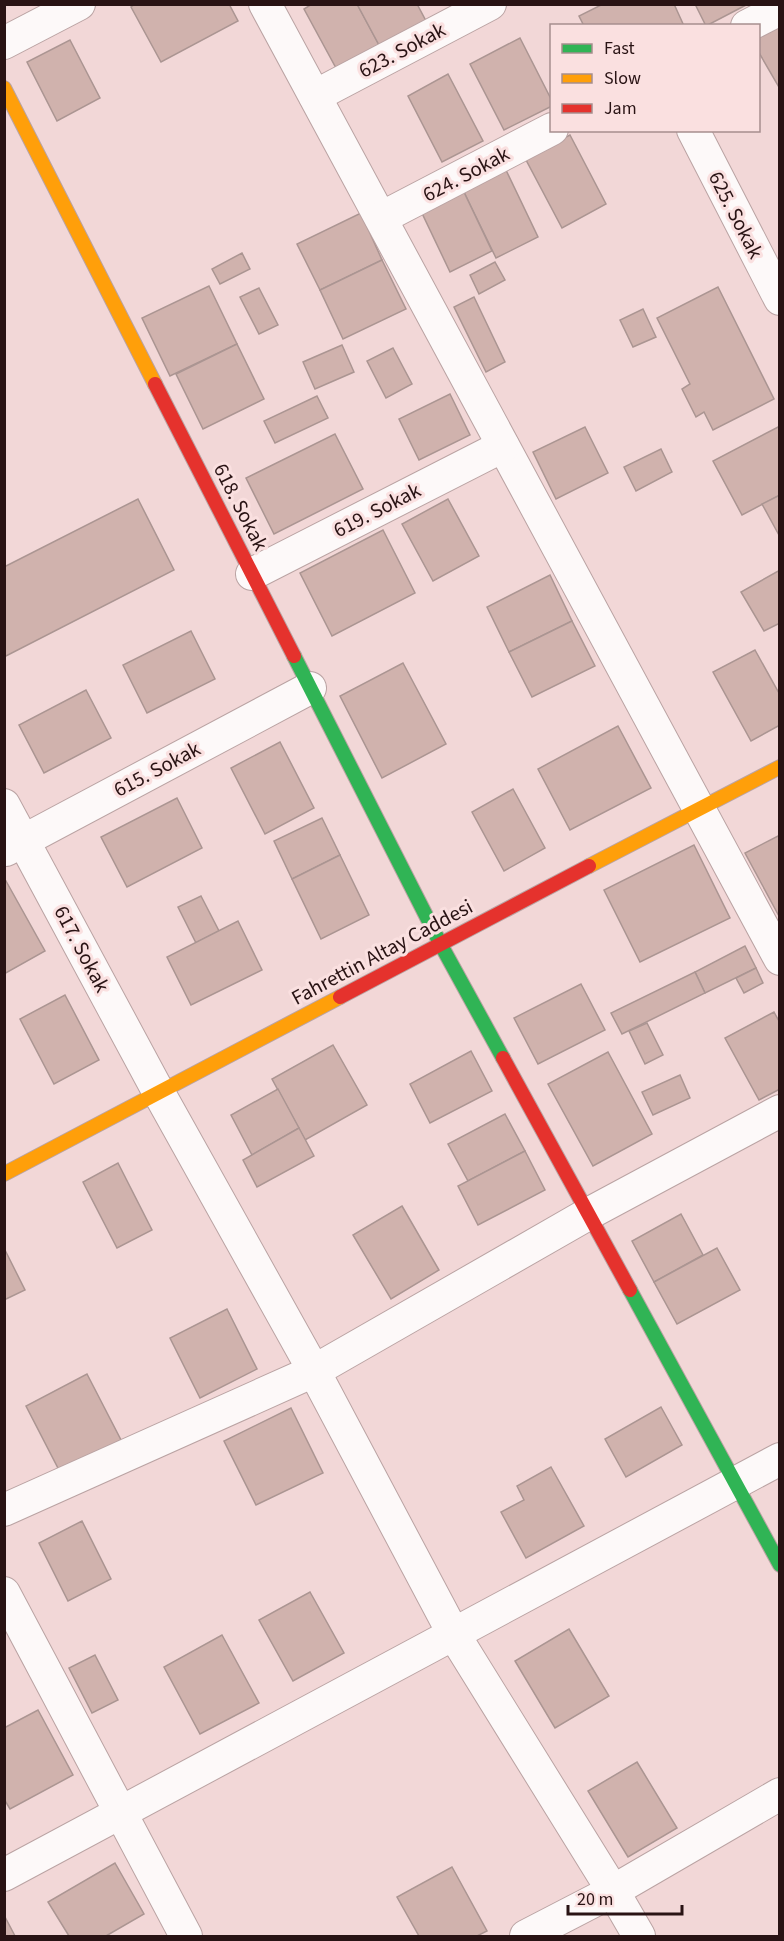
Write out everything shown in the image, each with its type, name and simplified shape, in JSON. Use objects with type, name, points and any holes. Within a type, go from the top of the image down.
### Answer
[{"type":"street","points":[[4,43],[79,4]]},
{"type":"street","points":[[265,4],[780,959]]},
{"type":"street","name":"623. Sokak","points":[[315,96],[490,4]]},
{"type":"street","points":[[751,24],[780,9]]},
{"type":"street","name":"618. Sokak","points":[[4,88],[441,945],[780,1565]]},
{"type":"street","name":"624. Sokak","points":[[381,218],[550,130]]},
{"type":"street","name":"625. Sokak","points":[[694,132],[780,299]]},
{"type":"street","name":"619. Sokak","points":[[252,574],[502,446]]},
{"type":"street","name":"615. Sokak","points":[[14,845],[310,688]]},
{"type":"street","name":"Fahrettin Altay Caddesi","points":[[4,1174],[780,767]]},
{"type":"street","name":"617. Sokak","points":[[4,805],[14,845],[159,1093],[314,1371],[453,1633],[639,1936]]},
{"type":"street","points":[[4,1510],[314,1371],[588,1214],[780,1111]]},
{"type":"street","points":[[4,1875],[780,1459]]},
{"type":"street","points":[[4,1593],[186,1936]]},
{"type":"street","points":[[526,1936],[613,1891],[780,1794]]},
{"type":"building","points":[[135,4],[229,4],[238,21],[161,62],[131,7]]},
{"type":"building","points":[[312,4],[357,4],[379,45],[336,68],[304,9]]},
{"type":"building","points":[[357,4],[417,4],[426,21],[379,45]]},
{"type":"building","points":[[603,4],[674,4],[683,24],[583,24],[579,16]]},
{"type":"building","points":[[695,4],[748,4],[710,24],[705,24]]},
{"type":"building","points":[[780,26],[780,89],[760,54],[760,37]]},
{"type":"building","points":[[520,38],[550,97],[550,107],[504,130],[470,64]]},
{"type":"building","points":[[70,40],[100,98],[57,121],[27,62]]},
{"type":"building","points":[[448,74],[483,141],[442,162],[408,96]]},
{"type":"building","points":[[570,135],[606,204],[562,228],[525,158]]},
{"type":"building","points":[[505,168],[538,237],[496,258],[462,188]]},
{"type":"building","points":[[462,188],[492,251],[450,272],[420,209]]},
{"type":"building","points":[[361,213],[382,260],[320,290],[297,244]]},
{"type":"building","points":[[242,253],[250,269],[220,284],[212,269]]},
{"type":"building","points":[[382,260],[406,309],[343,339],[320,290]]},
{"type":"building","points":[[495,262],[505,280],[479,294],[470,275]]},
{"type":"building","points":[[209,286],[237,344],[170,376],[142,318]]},
{"type":"building","points":[[718,287],[774,399],[713,430],[704,412],[696,417],[682,389],[690,384],[657,318]]},
{"type":"building","points":[[259,288],[278,325],[259,334],[240,297]]},
{"type":"building","points":[[474,297],[505,362],[486,372],[454,307]]},
{"type":"building","points":[[643,309],[656,337],[633,347],[620,320]]},
{"type":"building","points":[[237,344],[264,399],[203,429],[176,374]]},
{"type":"building","points":[[342,345],[354,372],[315,389],[303,362]]},
{"type":"building","points":[[393,348],[412,384],[386,398],[367,361]]},
{"type":"building","points":[[450,394],[470,435],[419,460],[399,419]]},
{"type":"building","points":[[317,396],[328,418],[275,443],[264,421]]},
{"type":"building","points":[[780,426],[780,495],[742,515],[713,461]]},
{"type":"building","points":[[585,427],[608,473],[556,499],[533,452]]},
{"type":"building","points":[[335,434],[363,489],[274,534],[246,478]]},
{"type":"building","points":[[661,449],[672,472],[636,491],[624,467]]},
{"type":"building","points":[[780,495],[780,537],[762,504]]},
{"type":"building","points":[[138,499],[174,570],[4,657],[4,567]]},
{"type":"building","points":[[448,499],[479,556],[433,581],[402,524]]},
{"type":"building","points":[[383,530],[415,593],[332,636],[300,573]]},
{"type":"building","points":[[780,570],[780,623],[764,631],[741,592]]},
{"type":"building","points":[[550,575],[572,621],[509,652],[487,607]]},
{"type":"building","points":[[572,621],[595,666],[532,697],[509,652]]},
{"type":"building","points":[[191,631],[215,679],[147,713],[123,665]]},
{"type":"building","points":[[755,650],[780,695],[780,725],[751,741],[713,672]]},
{"type":"building","points":[[403,663],[446,744],[382,778],[340,696]]},
{"type":"building","points":[[86,690],[111,738],[44,773],[19,725]]},
{"type":"building","points":[[618,726],[651,788],[570,830],[538,769]]},
{"type":"building","points":[[280,742],[314,808],[265,834],[231,768]]},
{"type":"building","points":[[513,789],[545,848],[504,871],[472,812]]},
{"type":"building","points":[[177,798],[202,848],[127,887],[101,837]]},
{"type":"building","points":[[322,818],[340,855],[292,879],[274,841]]},
{"type":"building","points":[[780,835],[780,918],[745,853]]},
{"type":"building","points":[[694,845],[730,918],[640,962],[604,890]]},
{"type":"building","points":[[340,855],[369,915],[321,939],[292,879]]},
{"type":"building","points":[[6,881],[45,951],[4,974],[4,882]]},
{"type":"building","points":[[201,896],[219,931],[196,943],[178,907]]},
{"type":"building","points":[[238,921],[262,970],[191,1005],[167,957]]},
{"type":"building","points":[[745,946],[756,968],[705,993],[695,972]]},
{"type":"building","points":[[756,968],[763,983],[744,993],[736,978]]},
{"type":"building","points":[[695,972],[705,993],[622,1034],[611,1013]]},
{"type":"building","points":[[581,984],[605,1030],[538,1064],[514,1018]]},
{"type":"building","points":[[65,995],[99,1060],[54,1084],[20,1019]]},
{"type":"building","points":[[774,1012],[780,1023],[780,1089],[759,1100],[725,1038]]},
{"type":"building","points":[[647,1023],[663,1055],[645,1064],[629,1031]]},
{"type":"building","points":[[333,1045],[367,1105],[305,1140],[272,1079]]},
{"type":"building","points":[[471,1051],[492,1091],[430,1123],[410,1084]]},
{"type":"building","points":[[608,1052],[652,1134],[593,1166],[548,1084]]},
{"type":"building","points":[[680,1075],[690,1098],[653,1115],[642,1092]]},
{"type":"building","points":[[278,1089],[299,1128],[252,1155],[231,1115]]},
{"type":"building","points":[[505,1114],[525,1151],[468,1181],[448,1144]]},
{"type":"building","points":[[299,1128],[314,1156],[257,1187],[243,1160]]},
{"type":"building","points":[[525,1151],[545,1190],[478,1225],[458,1186]]},
{"type":"building","points":[[118,1163],[152,1230],[117,1248],[83,1182]]},
{"type":"building","points":[[402,1206],[439,1270],[391,1299],[353,1235]]},
{"type":"building","points":[[681,1214],[703,1255],[654,1282],[632,1241]]},
{"type":"building","points":[[717,1248],[740,1290],[677,1324],[654,1282]]},
{"type":"building","points":[[4,1250],[25,1290],[4,1300]]},
{"type":"building","points":[[227,1309],[257,1369],[200,1398],[170,1338]]},
{"type":"building","points":[[87,1374],[121,1440],[60,1472],[26,1406]]},
{"type":"building","points":[[661,1407],[682,1445],[626,1477],[605,1439]]},
{"type":"building","points":[[291,1408],[323,1473],[256,1505],[224,1441]]},
{"type":"building","points":[[551,1467],[584,1526],[526,1558],[501,1512],[524,1500],[517,1486]]},
{"type":"building","points":[[82,1521],[111,1579],[68,1601],[39,1543]]},
{"type":"building","points":[[310,1592],[344,1653],[293,1681],[259,1620]]},
{"type":"building","points":[[569,1629],[609,1696],[555,1728],[515,1661]]},
{"type":"building","points":[[222,1635],[259,1703],[200,1734],[164,1667]]},
{"type":"building","points":[[95,1655],[118,1700],[92,1713],[69,1668]]},
{"type":"building","points":[[38,1710],[73,1775],[10,1809],[4,1799],[4,1728]]},
{"type":"building","points":[[637,1762],[677,1828],[628,1857],[588,1791]]},
{"type":"building","points":[[115,1863],[144,1914],[106,1936],[69,1936],[48,1902]]},
{"type":"building","points":[[452,1867],[487,1931],[477,1936],[419,1936],[397,1897]]},
{"type":"building","points":[[4,1915],[15,1936],[4,1936]]},
{"type":"traffic: fast","points":[[294,656],[441,945],[503,1058]]},
{"type":"traffic: fast","points":[[630,1290],[780,1565]]},
{"type":"traffic: slow","points":[[4,88],[155,384]]},
{"type":"traffic: slow","points":[[589,866],[780,767]]},
{"type":"traffic: slow","points":[[4,1174],[340,997]]},
{"type":"traffic: jam","points":[[155,384],[294,656]]},
{"type":"traffic: jam","points":[[340,997],[589,866]]},
{"type":"traffic: jam","points":[[503,1058],[630,1290]]}]
